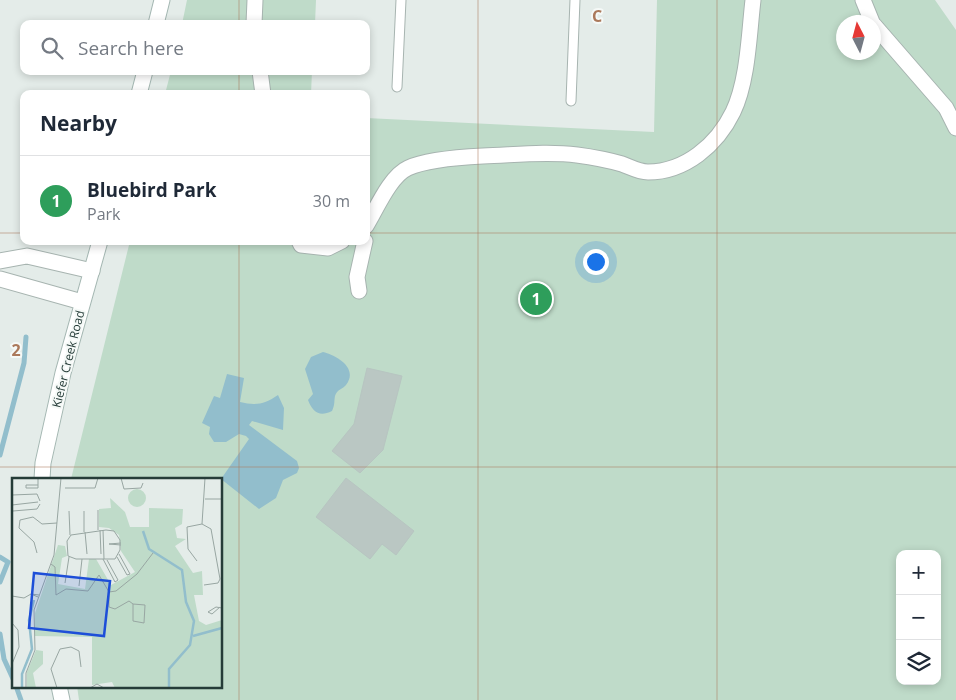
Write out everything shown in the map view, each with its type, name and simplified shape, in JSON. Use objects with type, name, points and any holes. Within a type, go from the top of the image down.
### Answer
[{"type":"street","points":[[157,20],[162,0]]},
{"type":"street","points":[[254,20],[255,0]]},
{"type":"street","points":[[370,219],[387,189],[407,168],[459,157],[548,153],[577,155],[620,163],[646,172],[674,169],[706,149],[733,112],[742,84],[753,0]]},
{"type":"street","points":[[863,0],[869,15]]},
{"type":"street","points":[[881,33],[946,108],[956,128]]},
{"type":"street","points":[[140,90],[144,75]]},
{"type":"street","points":[[261,75],[262,90]]},
{"type":"street","name":"Kiefer Creek Road","points":[[42,478],[43,463],[63,373],[99,245]]},
{"type":"street","points":[[301,245],[328,248],[334,245]]},
{"type":"street","points":[[359,291],[357,277],[364,245]]},
{"type":"street","points":[[0,262],[27,256],[92,271]]},
{"type":"street","points":[[0,278],[82,302]]},
{"type":"lane","points":[[397,87],[401,0]]},
{"type":"lane","points":[[571,102],[575,0]]},
{"type":"green space","points":[[187,0],[316,0],[315,20],[183,20]]},
{"type":"green space","points":[[657,0],[935,0],[956,30],[956,700],[79,700],[77,688],[222,688],[222,478],[71,478],[129,245],[370,245],[370,118],[654,132]]},
{"type":"green space","points":[[170,75],[312,75],[311,90],[166,90]]},
{"type":"water","points":[[323,352],[339,359],[348,368],[350,373],[346,385],[335,396],[332,411],[320,414],[312,408],[308,400],[313,394],[305,369],[311,357]]},
{"type":"water","points":[[227,374],[244,378],[240,402],[260,403],[278,395],[284,408],[283,430],[252,421],[249,425],[297,461],[299,468],[297,473],[283,480],[276,498],[259,509],[222,478],[249,439],[239,434],[226,442],[214,442],[209,434],[210,427],[202,423],[214,396],[220,398]]},
{"type":"building","points":[[367,368],[402,376],[383,450],[360,473],[332,451],[354,424]]},
{"type":"building","points":[[346,478],[414,531],[396,555],[382,544],[370,559],[316,517]]},
{"type":"waterway","points":[[0,455],[24,363],[26,337]]},
{"type":"waterway","points":[[0,557],[8,562],[0,582]]},
{"type":"waterway","points":[[0,634],[4,659],[12,677]]},
{"type":"waterway","points":[[17,688],[21,700]]},
{"type":"place","name":"Bluebird Park","points":[[536,299]]}]
